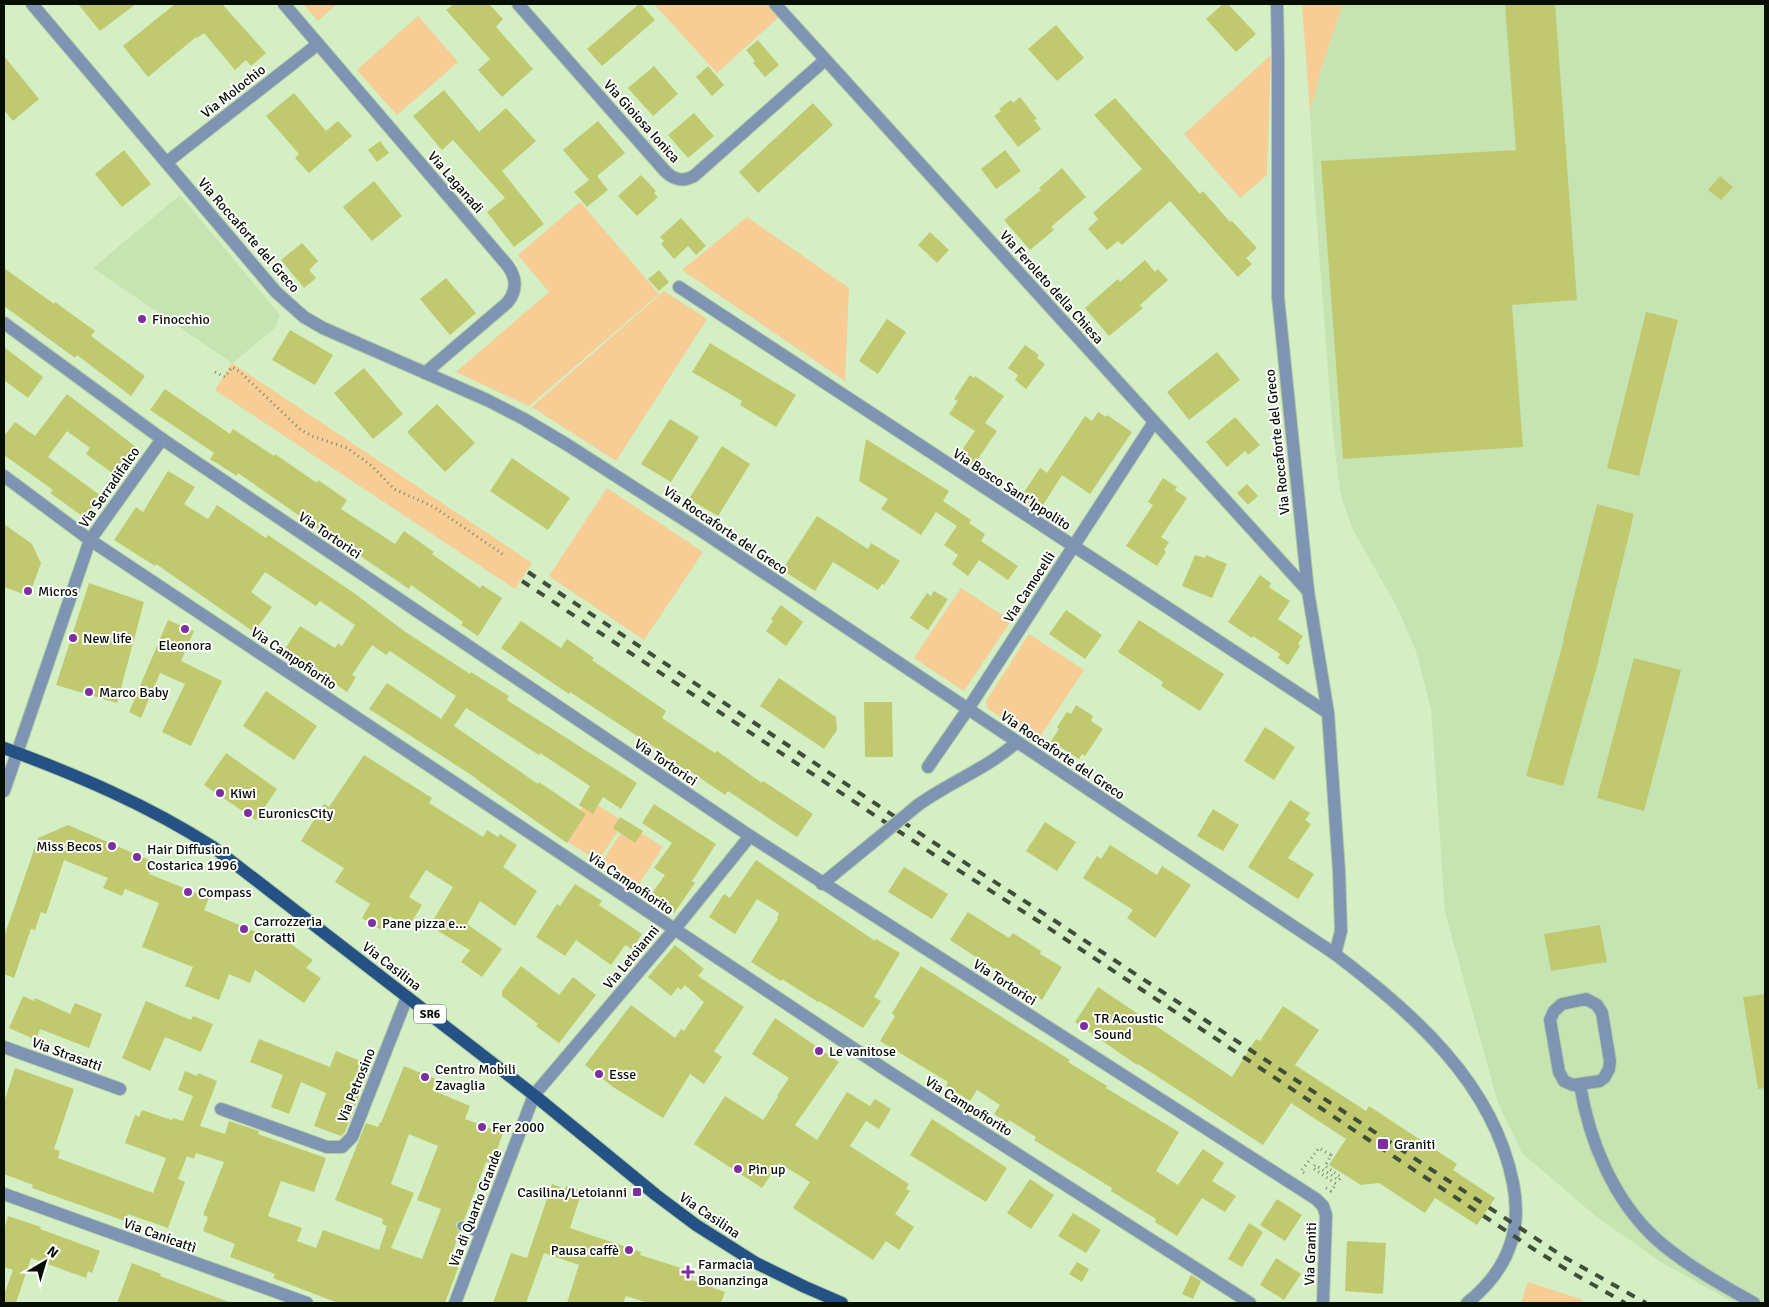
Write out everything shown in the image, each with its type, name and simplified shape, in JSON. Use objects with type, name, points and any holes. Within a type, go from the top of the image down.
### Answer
[{"type":"main road","name":"Via Casilina","points":[[4,748],[134,802],[189,831],[232,860],[534,1095],[656,1195],[696,1225],[756,1263],[804,1287],[842,1303]]},
{"type":"street","name":"Via Roccaforte del Greco","points":[[32,4],[276,292],[296,311],[323,328],[493,403],[566,444],[694,526],[1335,954],[1341,931],[1340,872],[1328,713],[1308,591],[1278,297],[1277,4]]},
{"type":"street","name":"Via Laganadi","points":[[284,4],[508,266],[515,279],[515,290],[507,303],[425,373]]},
{"type":"street","name":"Via Gioiosa Ionica","points":[[518,4],[665,171],[680,180],[694,176],[825,60]]},
{"type":"street","name":"Via Feroleto della Chiesa","points":[[775,4],[1308,591]]},
{"type":"street","name":"Via Molochio","points":[[167,162],[318,44]]},
{"type":"street","name":"Via Bosco Sant'Ippolito","points":[[679,287],[1328,713]]},
{"type":"street","name":"Via Tortorici","points":[[4,323],[162,439],[750,836],[822,884],[1313,1197],[1324,1206]]},
{"type":"street","name":"Via Camocelli","points":[[928,767],[968,709],[1154,422]]},
{"type":"street","name":"Via Serradifalco","points":[[4,791],[90,540],[162,439]]},
{"type":"street","name":"Via Campofiorito","points":[[4,476],[90,540],[674,930],[907,1084],[1250,1303]]},
{"type":"street","points":[[822,884],[918,805],[942,788],[997,758],[1017,742]]},
{"type":"street","name":"Via Letoianni","points":[[534,1095],[674,930],[750,836]]},
{"type":"street","points":[[1335,954],[1391,998],[1445,1052],[1461,1071],[1479,1098],[1502,1142],[1514,1187],[1517,1207],[1515,1229],[1506,1254],[1496,1273],[1482,1290],[1467,1303]]},
{"type":"street","name":"Via Petrosino","points":[[221,1109],[327,1147],[342,1147],[352,1136],[407,997]]},
{"type":"street","points":[[1586,999],[1594,1002],[1600,1008],[1610,1065],[1607,1074],[1600,1081],[1580,1085],[1568,1084],[1561,1077],[1550,1020],[1554,1011],[1562,1004],[1586,999]]},
{"type":"street","name":"Via Strasatti","points":[[4,1047],[120,1089]]},
{"type":"street","points":[[1580,1085],[1586,1115],[1598,1148],[1614,1184],[1636,1218],[1655,1238],[1677,1255],[1754,1303]]},
{"type":"street","name":"Via di Quarto Grande","points":[[455,1303],[534,1095]]},
{"type":"street","name":"Via Canicattì","points":[[4,1194],[307,1303]]},
{"type":"street","name":"Via Graniti","points":[[1323,1303],[1326,1219],[1324,1206]]},
{"type":"lane","points":[[462,1226],[481,1234]]},
{"type":"path","points":[[215,372],[225,377],[232,367],[236,369],[300,429],[312,436],[347,448],[368,462],[394,489],[434,507],[504,555]]},
{"type":"path","points":[[1301,1172],[1319,1148],[1332,1156],[1325,1166],[1341,1177],[1339,1180],[1315,1165],[1314,1168],[1336,1184],[1331,1191],[1322,1184],[1313,1197]]},
{"type":"shaded area","points":[[303,4],[337,4],[318,21]]},
{"type":"shaded area","points":[[654,4],[767,4],[779,17],[717,73]]},
{"type":"shaded area","points":[[1302,4],[1343,4],[1321,69],[1310,112]]},
{"type":"shaded area","points":[[1343,4],[1765,4],[1765,1303],[1734,1303],[1661,1262],[1597,1217],[1522,1153],[1498,1103],[1445,912],[1431,709],[1416,651],[1398,609],[1353,530],[1342,499],[1338,477],[1332,423],[1310,112],[1321,69]]},
{"type":"shaded area","points":[[418,16],[458,62],[397,115],[357,70]]},
{"type":"shaded area","points":[[1271,55],[1267,175],[1240,198],[1184,134]]},
{"type":"shaded area","points":[[180,195],[280,315],[275,328],[232,363],[93,268]]},
{"type":"shaded area","points":[[580,202],[659,294],[529,406],[456,372],[549,292],[518,255]]},
{"type":"shaded area","points":[[747,217],[849,288],[845,381],[682,270]]},
{"type":"shaded area","points":[[664,291],[707,319],[616,461],[532,407]]},
{"type":"shaded area","points":[[232,363],[532,563],[515,589],[215,390]]},
{"type":"shaded area","points":[[607,488],[703,552],[644,640],[549,576]]},
{"type":"shaded area","points":[[961,588],[1011,621],[964,691],[914,658]]},
{"type":"shaded area","points":[[1029,634],[1084,670],[1037,741],[987,708],[986,701]]},
{"type":"shaded area","points":[[588,799],[624,822],[598,861],[562,838]]},
{"type":"shaded area","points":[[627,824],[663,847],[637,887],[601,863]]},
{"type":"shaded area","points":[[1528,1282],[1583,1300],[1582,1303],[1521,1303]]},
{"type":"building","points":[[78,4],[136,4],[100,31]]},
{"type":"building","points":[[175,4],[222,4],[266,53],[251,66],[246,60],[235,70],[204,33],[196,37],[148,77],[123,46]]},
{"type":"building","points":[[454,4],[489,4],[503,19],[496,27],[533,69],[502,97],[478,70],[490,59],[446,10]]},
{"type":"building","points":[[639,4],[655,20],[602,66],[587,49]]},
{"type":"building","points":[[1223,4],[1228,4],[1256,34],[1236,52],[1206,19]]},
{"type":"building","points":[[1505,4],[1555,4],[1577,300],[1512,305],[1523,447],[1343,459],[1321,161],[1516,150]]},
{"type":"building","points":[[1056,25],[1084,58],[1057,81],[1028,49]]},
{"type":"building","points":[[758,40],[779,65],[765,77],[753,63],[755,61],[746,50]]},
{"type":"building","points":[[4,56],[39,99],[13,121],[4,110]]},
{"type":"building","points":[[654,66],[678,94],[653,116],[628,88]]},
{"type":"building","points":[[708,66],[724,85],[712,96],[696,77]]},
{"type":"building","points":[[444,90],[479,132],[506,108],[536,141],[502,171],[544,224],[514,247],[487,212],[505,198],[453,140],[442,150],[413,116]]},
{"type":"building","points":[[294,93],[326,131],[338,121],[352,136],[309,173],[295,158],[299,154],[266,116]]},
{"type":"building","points":[[1020,97],[1037,119],[1034,120],[1041,129],[1018,147],[994,116],[1001,111],[999,109],[1011,100],[1013,103]]},
{"type":"building","points":[[1115,98],[1200,194],[1203,191],[1230,222],[1232,221],[1257,248],[1246,258],[1252,264],[1238,277],[1170,201],[1122,245],[1118,241],[1107,250],[1088,229],[1098,219],[1093,213],[1142,169],[1094,115]]},
{"type":"building","points":[[813,103],[833,125],[758,193],[739,172]]},
{"type":"building","points":[[694,113],[714,136],[688,158],[668,135]]},
{"type":"building","points":[[598,121],[625,153],[597,176],[608,190],[587,207],[574,192],[589,180],[563,150]]},
{"type":"building","points":[[380,141],[389,153],[377,162],[368,150]]},
{"type":"building","points":[[124,150],[151,184],[122,207],[95,174]]},
{"type":"building","points":[[1005,150],[1021,171],[996,189],[981,169]]},
{"type":"building","points":[[1062,168],[1086,197],[1051,227],[1054,230],[1030,250],[1004,220],[1041,190],[1039,188]]},
{"type":"building","points":[[641,175],[656,191],[654,193],[658,197],[637,216],[618,196]]},
{"type":"building","points":[[1720,176],[1733,187],[1721,200],[1708,190]]},
{"type":"building","points":[[374,181],[402,216],[372,241],[343,207]]},
{"type":"building","points":[[681,218],[706,246],[696,255],[688,246],[674,259],[661,244],[664,241],[660,237]]},
{"type":"building","points":[[930,232],[949,250],[937,263],[918,245]]},
{"type":"building","points":[[302,243],[318,261],[309,270],[316,278],[304,288],[281,260]]},
{"type":"building","points":[[1145,260],[1155,272],[1158,269],[1168,280],[1140,305],[1143,308],[1109,336],[1085,308],[1118,279],[1120,282]]},
{"type":"building","points":[[4,268],[95,331],[91,336],[145,376],[131,396],[77,355],[75,358],[4,306]]},
{"type":"building","points":[[659,270],[669,282],[659,291],[648,279]]},
{"type":"building","points":[[446,278],[476,313],[450,335],[420,299]]},
{"type":"building","points":[[1646,312],[1678,320],[1639,476],[1607,468]]},
{"type":"building","points":[[887,319],[906,332],[878,374],[859,361]]},
{"type":"building","points":[[290,330],[333,355],[315,385],[272,360]]},
{"type":"building","points":[[710,343],[796,395],[776,427],[740,405],[742,401],[692,372]]},
{"type":"building","points":[[1025,345],[1039,355],[1037,358],[1045,364],[1026,389],[1015,380],[1018,375],[1008,368]]},
{"type":"building","points":[[4,347],[43,377],[28,398],[4,380]]},
{"type":"building","points":[[1217,352],[1240,380],[1189,420],[1167,392]]},
{"type":"building","points":[[364,368],[403,414],[373,439],[334,393]]},
{"type":"building","points":[[970,375],[974,378],[975,376],[1004,396],[985,423],[997,431],[973,466],[958,456],[975,431],[949,414],[958,401],[954,399]]},
{"type":"building","points":[[165,389],[230,434],[233,429],[274,456],[275,454],[317,483],[318,480],[347,500],[341,509],[395,544],[404,531],[434,552],[432,554],[480,588],[482,585],[502,598],[478,636],[461,625],[463,622],[411,585],[409,589],[238,473],[237,476],[210,459],[214,453],[150,410]]},
{"type":"building","points":[[67,394],[136,447],[115,475],[86,454],[90,448],[67,431],[48,457],[101,496],[85,518],[50,493],[53,490],[4,455],[4,436],[15,422],[35,436]]},
{"type":"building","points":[[437,404],[475,443],[445,472],[407,432]]},
{"type":"building","points":[[1098,412],[1106,417],[1107,415],[1132,432],[1090,494],[1062,475],[1038,513],[1019,500],[1040,468],[1047,473],[1085,416],[1092,421]]},
{"type":"building","points":[[1235,417],[1260,445],[1248,455],[1245,451],[1227,467],[1206,442]]},
{"type":"building","points":[[670,419],[699,437],[671,482],[641,464]]},
{"type":"building","points":[[866,439],[949,491],[943,501],[971,520],[969,523],[985,534],[981,541],[1018,566],[1008,580],[979,560],[968,576],[952,564],[958,555],[944,545],[957,526],[936,512],[921,535],[881,509],[888,499],[859,481]]},
{"type":"building","points":[[722,446],[750,464],[718,516],[689,499]]},
{"type":"building","points":[[512,458],[570,498],[548,530],[490,491]]},
{"type":"building","points":[[168,471],[195,487],[184,504],[208,519],[217,505],[266,538],[268,535],[354,593],[404,631],[470,674],[471,672],[509,696],[507,700],[637,783],[621,809],[603,797],[593,814],[579,805],[590,786],[466,708],[454,726],[538,784],[539,782],[586,814],[567,843],[476,778],[369,709],[387,683],[441,719],[456,696],[390,651],[386,655],[372,645],[352,675],[356,677],[347,692],[285,649],[300,626],[335,648],[338,643],[342,646],[355,625],[320,601],[316,606],[265,572],[251,592],[272,607],[254,632],[156,564],[155,566],[114,540],[136,507],[143,512]]},
{"type":"building","points":[[1163,478],[1177,487],[1175,490],[1187,498],[1161,537],[1169,542],[1164,550],[1166,552],[1157,566],[1126,546],[1153,505],[1148,502]]},
{"type":"building","points":[[1247,484],[1258,496],[1248,505],[1237,493]]},
{"type":"building","points":[[1597,504],[1634,514],[1596,670],[1563,786],[1526,776],[1564,640]]},
{"type":"building","points":[[817,516],[868,549],[871,543],[900,561],[884,585],[882,584],[878,590],[833,562],[815,591],[782,570]]},
{"type":"building","points":[[4,524],[32,544],[41,563],[29,596],[4,587]]},
{"type":"building","points":[[1195,555],[1205,558],[1206,555],[1227,564],[1212,598],[1182,586]]},
{"type":"building","points":[[1260,575],[1271,583],[1269,587],[1290,601],[1278,619],[1303,636],[1298,644],[1300,646],[1288,665],[1278,658],[1280,654],[1228,622]]},
{"type":"building","points":[[89,583],[144,602],[117,703],[56,685]]},
{"type":"building","points":[[934,591],[948,599],[928,630],[910,618],[927,593],[931,596]]},
{"type":"building","points":[[781,605],[803,622],[786,646],[766,631],[773,621],[771,619]]},
{"type":"building","points":[[1066,610],[1102,635],[1085,659],[1049,634]]},
{"type":"building","points":[[168,620],[194,631],[181,661],[222,681],[191,746],[162,732],[185,684],[160,673],[141,718],[129,712]]},
{"type":"building","points":[[1139,620],[1224,674],[1200,711],[1161,686],[1163,682],[1118,652]]},
{"type":"building","points":[[521,621],[561,648],[567,639],[594,658],[592,660],[666,711],[662,718],[715,753],[717,751],[762,783],[763,781],[813,814],[797,837],[728,791],[725,795],[656,751],[657,749],[570,692],[569,694],[501,648]]},
{"type":"building","points":[[1634,658],[1681,670],[1644,811],[1597,798]]},
{"type":"building","points":[[779,678],[836,717],[837,730],[824,749],[760,706]]},
{"type":"building","points":[[266,691],[317,726],[294,760],[243,726]]},
{"type":"building","points":[[864,702],[892,702],[893,757],[865,757]]},
{"type":"building","points":[[1076,705],[1093,716],[1091,721],[1103,729],[1085,756],[1082,754],[1079,759],[1051,741],[1059,729],[1057,727],[1067,712],[1071,714]]},
{"type":"building","points":[[1265,727],[1295,747],[1274,780],[1244,761]]},
{"type":"building","points":[[226,753],[277,789],[256,820],[204,785]]},
{"type":"building","points":[[364,755],[432,798],[429,803],[483,837],[487,830],[498,837],[500,834],[517,845],[503,867],[537,891],[515,926],[480,901],[467,924],[502,949],[482,977],[461,962],[470,950],[438,931],[440,927],[432,922],[453,887],[426,870],[409,897],[422,905],[408,928],[390,916],[381,930],[362,918],[370,904],[335,882],[344,868],[301,841],[324,804],[329,807]]},
{"type":"building","points":[[1290,800],[1310,813],[1305,820],[1311,824],[1288,858],[1314,874],[1298,899],[1248,867]]},
{"type":"building","points":[[654,804],[716,844],[692,881],[695,883],[674,913],[650,896],[665,875],[654,868],[672,843],[642,823]]},
{"type":"building","points":[[1213,809],[1239,825],[1223,851],[1197,836]]},
{"type":"building","points":[[620,817],[643,831],[635,843],[613,828]]},
{"type":"building","points":[[1045,822],[1076,842],[1057,871],[1026,851]]},
{"type":"building","points":[[68,825],[154,862],[149,874],[209,898],[204,910],[282,943],[284,939],[313,960],[306,968],[321,978],[304,1003],[255,970],[250,983],[229,974],[219,1000],[185,986],[193,967],[142,947],[159,903],[125,889],[122,896],[103,888],[108,878],[64,860],[46,914],[41,912],[35,930],[31,929],[14,978],[4,974],[4,937],[38,838]]},
{"type":"building","points":[[1110,845],[1157,875],[1162,866],[1191,885],[1155,938],[1127,918],[1133,910],[1083,878],[1097,856],[1101,859]]},
{"type":"building","points":[[756,860],[875,941],[876,939],[900,953],[874,997],[881,1001],[863,1028],[751,962],[778,919],[779,913],[757,899],[735,934],[709,917],[724,894],[730,898]]},
{"type":"building","points":[[904,867],[948,894],[932,919],[888,892]]},
{"type":"building","points":[[575,884],[602,901],[599,905],[642,934],[632,949],[625,945],[611,965],[576,940],[565,956],[536,937],[557,904],[560,906]]},
{"type":"building","points":[[968,912],[1009,938],[1013,933],[1041,951],[1040,954],[1062,967],[1042,1000],[950,940]]},
{"type":"building","points":[[1600,925],[1607,962],[1551,971],[1544,934]]},
{"type":"building","points":[[675,945],[704,969],[698,976],[744,1007],[714,1051],[722,1057],[704,1084],[690,1074],[663,1118],[613,1087],[585,1065],[631,1005],[675,1038],[681,1029],[684,1031],[704,1002],[685,985],[681,990],[678,987],[671,996],[648,977]]},
{"type":"building","points":[[521,966],[559,995],[573,977],[596,995],[559,1043],[536,1026],[538,1024],[502,996],[502,991]]},
{"type":"building","points":[[921,966],[1070,1060],[1068,1062],[1107,1086],[1106,1088],[1179,1132],[1156,1171],[1178,1185],[1203,1149],[1224,1163],[1212,1181],[1236,1196],[1225,1212],[1202,1198],[1177,1236],[1155,1222],[1156,1219],[1111,1191],[1112,1188],[1034,1140],[1036,1137],[1009,1120],[1008,1123],[994,1114],[1000,1105],[977,1090],[970,1101],[946,1086],[948,1082],[880,1041],[895,1016],[892,1013]]},
{"type":"building","points":[[1098,987],[1232,1077],[1256,1039],[1260,1041],[1283,1006],[1319,1030],[1295,1065],[1366,1111],[1369,1106],[1457,1164],[1453,1170],[1495,1198],[1477,1225],[1435,1198],[1425,1213],[1379,1183],[1361,1185],[1329,1165],[1346,1139],[1291,1103],[1263,1145],[1137,1065],[1075,1022]]},
{"type":"building","points":[[1765,994],[1765,1088],[1758,1089],[1743,997]]},
{"type":"building","points":[[23,996],[34,1001],[35,998],[70,1014],[75,1003],[102,1014],[89,1048],[40,1029],[36,1040],[9,1028]]},
{"type":"building","points":[[146,1001],[191,1020],[193,1016],[213,1024],[201,1052],[165,1037],[150,1071],[122,1058]]},
{"type":"building","points":[[775,1018],[839,1062],[795,1125],[817,1140],[847,1092],[870,1106],[875,1099],[891,1109],[879,1129],[866,1121],[850,1146],[909,1184],[906,1189],[910,1191],[895,1214],[914,1227],[899,1250],[886,1241],[873,1260],[793,1208],[810,1182],[779,1163],[762,1188],[694,1144],[725,1096],[763,1120],[778,1097],[789,1078],[752,1054]]},
{"type":"building","points":[[259,1039],[330,1067],[336,1051],[368,1064],[367,1067],[370,1068],[345,1132],[341,1136],[314,1126],[326,1093],[301,1082],[289,1114],[271,1107],[283,1075],[250,1062]]},
{"type":"building","points":[[404,1066],[436,1079],[432,1090],[470,1106],[465,1119],[503,1133],[492,1164],[486,1162],[464,1220],[456,1224],[460,1232],[449,1261],[459,1265],[445,1303],[338,1303],[273,1278],[275,1274],[230,1257],[235,1244],[203,1231],[208,1217],[203,1215],[224,1162],[196,1153],[194,1159],[187,1156],[178,1179],[185,1182],[168,1228],[128,1214],[125,1221],[32,1188],[33,1185],[4,1174],[4,1102],[15,1068],[74,1089],[54,1149],[60,1151],[58,1158],[153,1193],[166,1158],[125,1143],[135,1115],[139,1117],[142,1110],[172,1120],[173,1118],[183,1121],[193,1096],[178,1090],[185,1071],[197,1076],[198,1073],[217,1081],[200,1126],[225,1134],[229,1121],[259,1131],[258,1134],[326,1158],[314,1192],[281,1181],[268,1216],[302,1228],[297,1241],[316,1248],[323,1230],[379,1250],[387,1226],[382,1224],[383,1219],[335,1200],[366,1123],[378,1127]],"holes":[[[409,1134],[438,1146],[417,1200],[441,1209],[422,1259],[391,1248],[414,1193],[391,1184]]]},
{"type":"building","points":[[932,1119],[1007,1168],[986,1202],[910,1155]]},
{"type":"building","points":[[1030,1179],[1054,1195],[1031,1229],[1007,1213]]},
{"type":"building","points":[[552,1184],[565,1189],[566,1186],[582,1191],[570,1228],[641,1252],[640,1255],[694,1272],[692,1280],[725,1292],[721,1303],[648,1303],[626,1296],[623,1303],[567,1303],[579,1265],[544,1253],[526,1303],[493,1303],[511,1253],[527,1258]]},
{"type":"building","points":[[1277,1199],[1302,1215],[1285,1241],[1260,1225]]},
{"type":"building","points":[[1073,1213],[1101,1230],[1086,1253],[1058,1236]]},
{"type":"building","points":[[8,1216],[100,1251],[92,1273],[88,1271],[86,1278],[31,1258],[16,1303],[4,1303],[4,1295],[13,1270],[4,1267],[4,1230]]},
{"type":"building","points":[[1249,1223],[1263,1232],[1242,1267],[1228,1259]]},
{"type":"building","points":[[1347,1241],[1386,1243],[1383,1294],[1345,1291]]},
{"type":"building","points":[[1276,1258],[1301,1274],[1284,1300],[1260,1285]]},
{"type":"building","points":[[1077,1262],[1089,1269],[1082,1282],[1069,1274]]},
{"type":"building","points":[[132,1263],[161,1274],[160,1276],[229,1302],[117,1303]]},
{"type":"building","points":[[1191,1275],[1201,1281],[1193,1299],[1182,1294]]},
{"type":"railway","points":[[528,572],[939,846],[1564,1257],[1646,1303]]},
{"type":"railway","points":[[522,581],[1532,1248],[1625,1303]]},
{"type":"place","name":"Finocchio","points":[[142,319]]},
{"type":"place","name":"Micros","points":[[28,591]]},
{"type":"place","name":"Eleonora","points":[[185,629]]},
{"type":"place","name":"New life","points":[[73,638]]},
{"type":"place","name":"Marco Baby","points":[[89,692]]},
{"type":"place","name":"Kiwi","points":[[220,793]]},
{"type":"place","name":"EuronicsCity","points":[[248,813]]},
{"type":"place","name":"Miss Becos","points":[[112,846]]},
{"type":"place","name":"Hair Diffusion Costarica 1996","points":[[137,857]]},
{"type":"place","name":"Compass","points":[[188,892]]},
{"type":"place","name":"Pane pizza e...","points":[[372,923]]},
{"type":"place","name":"Carrozzeria Coratti","points":[[244,929]]},
{"type":"place","name":"TR Acoustic Sound","points":[[1084,1026]]},
{"type":"place","name":"Le vanitose","points":[[819,1051]]},
{"type":"place","name":"Esse","points":[[599,1074]]},
{"type":"place","name":"Centro Mobili Zavaglia","points":[[425,1077]]},
{"type":"place","name":"Fer 2000","points":[[482,1127]]},
{"type":"place","name":"Graniti","points":[[1383,1144]]},
{"type":"place","name":"Pin up","points":[[738,1169]]},
{"type":"place","name":"Casilina/Letoianni","points":[[637,1192]]},
{"type":"place","name":"Pausa caffè","points":[[629,1250]]},
{"type":"place","name":"Farmacia Bonanzinga","points":[[688,1272]]}]
